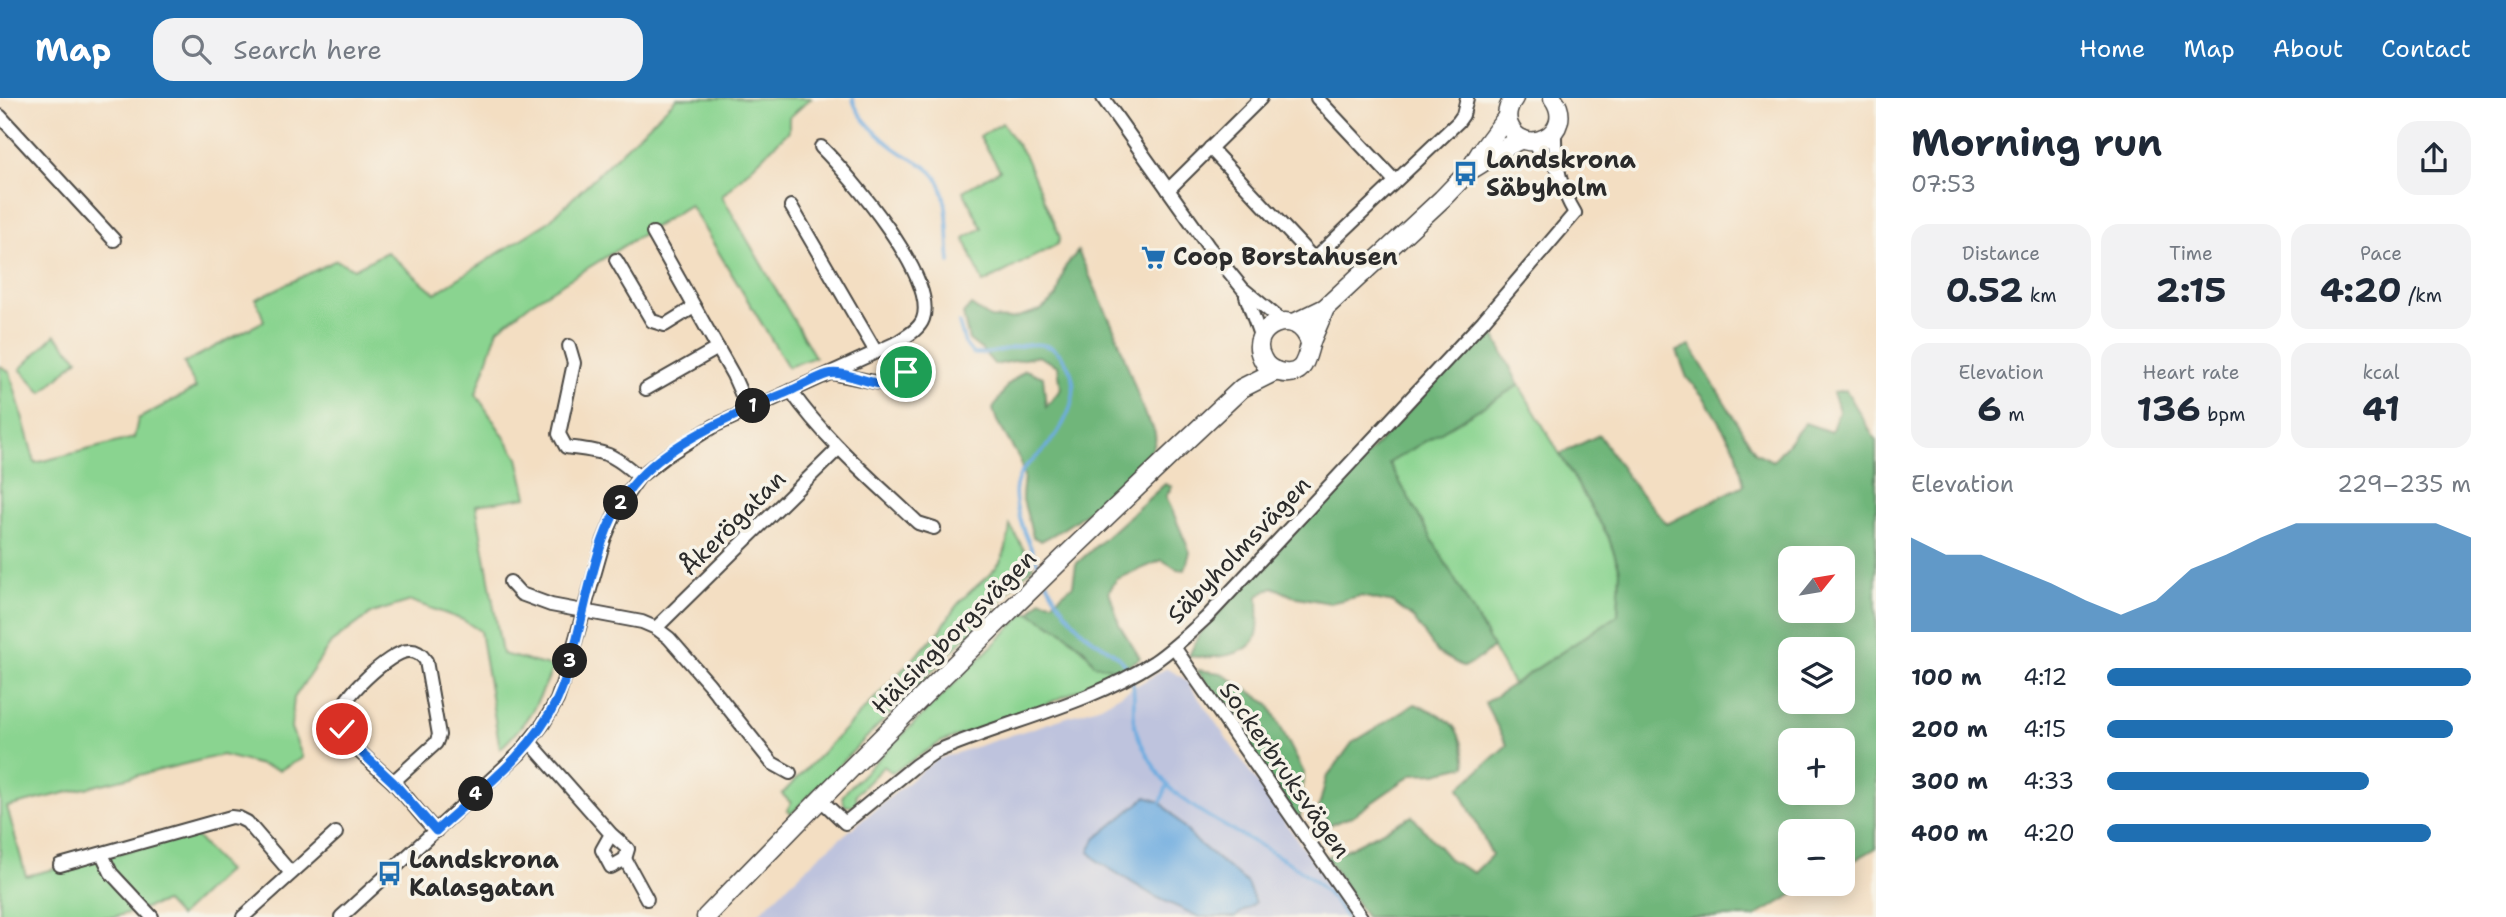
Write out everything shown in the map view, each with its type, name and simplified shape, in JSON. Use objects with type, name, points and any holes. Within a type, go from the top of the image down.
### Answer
[{"type":"main road","points":[[1514,98],[1507,117],[1512,130],[1527,140]]},
{"type":"main road","points":[[1325,309],[1269,327],[1261,346],[1266,365],[1276,371],[1289,372],[1301,367],[1309,356],[1310,343],[1325,309],[1469,171],[1501,149],[1527,140],[1547,137],[1559,109]]},
{"type":"main road","points":[[1469,171],[1479,153],[1507,117]]},
{"type":"main road","points":[[1289,322],[1305,331],[1310,343]]},
{"type":"main road","name":"Hälsingborgsvägen","points":[[1242,388],[1261,346]]},
{"type":"main road","name":"Hälsingborgsvägen","points":[[706,917],[1073,546],[1242,388],[1276,371]]},
{"type":"street","points":[[1103,98],[1208,246],[1243,289],[1289,322]]},
{"type":"street","points":[[1317,98],[1395,181]]},
{"type":"street","points":[[1210,148],[1314,258],[1458,122],[1463,115],[1467,98]]},
{"type":"street","points":[[1168,190],[1252,101]]},
{"type":"street","name":"Säbyholmsvägen","points":[[820,799],[845,823],[935,752],[1099,691],[1152,663],[1207,617],[1483,321],[1575,213],[1568,202],[1556,168],[1559,109]]},
{"type":"street","points":[[0,116],[114,240]]},
{"type":"street","name":"Säbyholmsvägen","points":[[1527,140],[1556,168]]},
{"type":"street","points":[[341,917],[520,753],[557,700],[608,530],[617,509],[639,477],[694,438],[748,409],[896,343],[922,322],[925,311],[921,289],[886,224],[865,195],[821,147]]},
{"type":"street","points":[[791,206],[876,352]]},
{"type":"street","points":[[653,233],[718,348],[748,409]]},
{"type":"street","points":[[616,260],[652,321],[664,325],[694,307]]},
{"type":"street","points":[[1243,289],[1261,346]]},
{"type":"street","points":[[831,373],[894,384],[902,379],[906,368],[896,343]]},
{"type":"street","points":[[569,346],[574,363],[559,434],[566,447],[615,456],[639,477]]},
{"type":"street","points":[[646,389],[718,348]]},
{"type":"street","points":[[791,391],[807,415],[839,448],[918,523],[934,528]]},
{"type":"street","name":"Åkerögatan","points":[[656,628],[839,448]]},
{"type":"street","points":[[510,582],[521,594],[551,605],[642,622],[656,628],[669,638],[709,684],[772,763],[790,773]]},
{"type":"street","name":"Sockerbruksvägen","points":[[1174,647],[1361,917]]},
{"type":"street","points":[[393,782],[436,743],[439,735],[426,661],[415,652],[407,650],[391,656],[351,694],[339,710],[338,720],[360,751],[393,782],[436,831]]},
{"type":"street","points":[[529,741],[611,834],[628,849],[625,859],[611,867],[602,850],[611,834]]},
{"type":"street","points":[[60,865],[231,817],[247,822],[291,873]]},
{"type":"street","points":[[243,917],[336,833]]},
{"type":"street","points":[[102,854],[111,873],[152,917]]},
{"type":"street","points":[[625,859],[647,899]]},
{"type":"shaded area","points":[[1167,668],[1186,680],[1351,917],[755,917],[820,855],[935,760],[1101,706]]},
{"type":"green space","points":[[677,98],[811,98],[789,118],[789,131],[722,196],[815,357],[788,367],[690,205],[531,303],[498,329],[476,394],[518,458],[527,497],[476,505],[502,654],[553,667],[526,720],[500,749],[480,631],[463,620],[411,601],[372,613],[331,643],[294,698],[291,728],[303,758],[280,770],[222,755],[7,807],[26,876],[194,834],[227,871],[179,917],[165,902],[114,917],[0,917],[0,366],[10,372],[35,463],[134,438],[138,419],[196,388],[184,363],[264,321],[256,299],[336,260],[354,269],[387,252],[435,293],[548,222]]},
{"type":"green space","points":[[1002,123],[1025,156],[1060,237],[1058,244],[983,283],[964,238],[982,228],[963,191],[1000,170],[980,137]]},
{"type":"green space","points":[[1078,251],[1115,331],[1146,418],[1155,432],[1155,442],[1144,460],[1098,503],[1077,520],[1041,541],[1033,537],[1022,496],[1024,476],[1019,458],[993,409],[1007,386],[1025,370],[1043,377],[1046,407],[1061,389],[1058,366],[1038,356],[995,365],[969,340],[963,314],[971,305],[990,318],[1011,319],[1041,310],[1057,296],[1065,267]]},
{"type":"green space","points":[[1489,325],[1519,385],[1389,463],[1493,647],[1464,667],[1438,653],[1414,619],[1393,603],[1360,596],[1330,603],[1292,596],[1273,587],[1258,596],[1258,631],[1248,647],[1240,652],[1219,657],[1189,656],[1199,634]]},
{"type":"green space","points":[[55,335],[78,359],[42,393],[20,369]]},
{"type":"green space","points":[[1690,346],[1756,453],[1773,461],[1805,423],[1831,432],[1839,411],[1833,392],[1846,390],[1876,441],[1876,848],[1855,860],[1855,819],[1778,819],[1778,896],[1791,896],[1754,917],[1366,917],[1326,857],[1348,849],[1412,816],[1451,861],[1474,873],[1492,855],[1459,788],[1507,745],[1485,703],[1618,615],[1620,570],[1608,536],[1560,454],[1599,435],[1631,482],[1667,524],[1744,485],[1736,450],[1703,396],[1687,378],[1677,351]]},
{"type":"green space","points":[[1519,385],[1608,536],[1620,570],[1618,615],[1513,684],[1389,463]]},
{"type":"green space","points":[[1165,484],[1172,487],[1166,496],[1190,552],[1185,570],[1177,569],[1162,560],[1117,579],[1109,591],[1119,624],[1140,658],[1121,671],[1094,664],[1085,650],[1062,631],[1030,613],[1041,600],[1053,602],[1073,585],[1076,564]]},
{"type":"green space","points":[[1010,525],[1033,566],[791,814],[787,810],[791,803],[782,794],[940,631],[958,604],[999,564],[1008,542]]},
{"type":"green space","points":[[1025,613],[1030,613],[1062,631],[1085,651],[1094,664],[1121,671],[1047,704],[941,742],[892,773],[884,766],[856,794],[857,802],[852,806],[845,806],[842,797],[849,788]]},
{"type":"green space","points":[[1197,670],[1221,673],[1269,704],[1304,773],[1300,818],[1294,814]]},
{"type":"green space","points":[[1415,704],[1438,714],[1452,725],[1461,741],[1466,766],[1436,773],[1413,774],[1351,817],[1329,825],[1319,807],[1326,779],[1352,743]]},
{"type":"water","points":[[1146,797],[1161,802],[1197,842],[1247,883],[1255,903],[1235,917],[1199,917],[1154,896],[1099,862],[1089,852],[1095,839]]},
{"type":"waterway","points":[[853,98],[859,113],[880,136],[895,149],[928,169],[939,182],[948,222],[950,262]]},
{"type":"waterway","points":[[959,323],[965,344],[973,354],[1039,344],[1054,349],[1063,357],[1073,379],[1072,402],[1063,424],[1049,444],[1023,470],[1016,486],[1019,518],[1042,572]]},
{"type":"waterway","points":[[1047,582],[1076,624],[1117,656],[1129,673]]},
{"type":"waterway","points":[[1132,680],[1137,733],[1151,762],[1170,788],[1214,820],[1287,861],[1309,877],[1329,895],[1345,917]]},
{"type":"waterway","points":[[1161,802],[1167,785]]},
{"type":"place","name":"Landskrona Säbyholm","points":[[1466,174]]},
{"type":"place","name":"Coop Borstahusen","points":[[1153,257]]},
{"type":"place","name":"Landskrona Kalasgatan","points":[[389,874]]},
{"type":"route","points":[[342,729],[436,831],[520,753],[543,724],[557,700],[604,540],[617,509],[639,477],[666,456],[714,426],[831,373],[889,385],[899,382],[906,372]]}]
